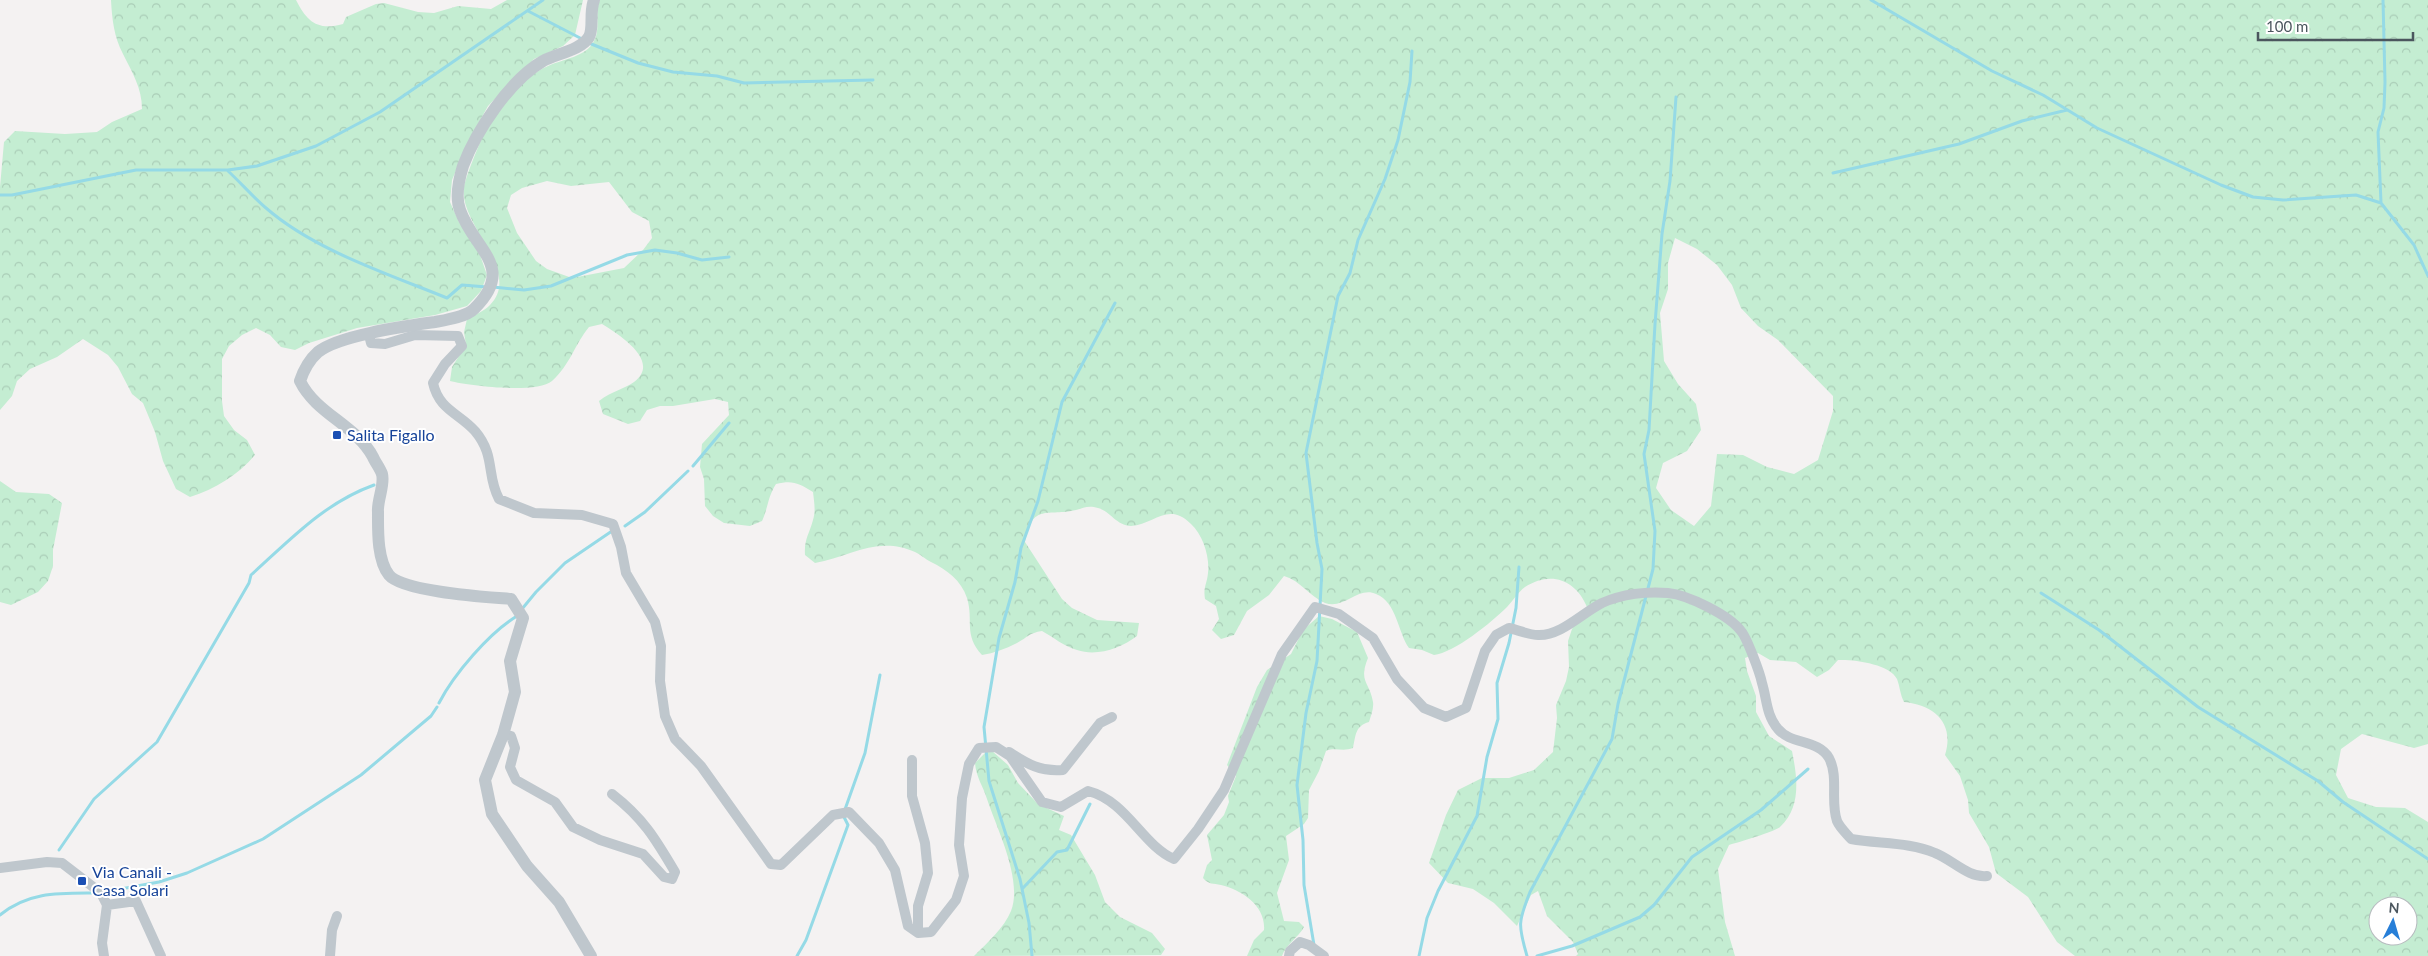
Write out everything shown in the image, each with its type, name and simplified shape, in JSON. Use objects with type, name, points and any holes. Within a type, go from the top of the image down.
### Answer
[{"type":"street","points":[[590,956],[559,902],[527,866],[492,814],[485,780],[502,735],[515,692],[510,661],[523,618],[511,599],[465,596],[405,584],[390,575],[382,556],[378,510],[382,475],[370,452],[350,431],[308,396],[300,380],[305,366],[319,352],[341,341],[445,320],[472,312],[489,294],[494,274],[488,258],[460,210],[457,191],[464,165],[490,114],[519,79],[542,62],[580,45],[588,38],[592,29],[590,12],[594,0]]},
{"type":"street","points":[[369,335],[371,343],[385,344],[415,334],[458,336],[462,346],[433,383],[436,397],[475,431],[490,455],[493,488],[499,500],[534,513],[582,515],[613,524],[621,547],[626,573],[655,622],[661,646],[660,681],[664,707],[675,739],[701,766],[757,847],[771,864],[781,865],[833,815],[849,812],[879,843],[895,870],[908,926],[918,933],[931,932],[956,900],[964,876],[959,845],[962,798],[969,764],[979,748],[996,746],[1010,756],[1042,802],[1061,807],[1088,791],[1102,795],[1131,820],[1164,855],[1174,859],[1198,830],[1224,790],[1282,654],[1315,607],[1339,614],[1373,638],[1397,679],[1424,708],[1446,717],[1466,708],[1485,652],[1496,635],[1509,628],[1538,635],[1554,632],[1602,603],[1634,594],[1670,593],[1707,605],[1741,631],[1762,683],[1764,699],[1772,721],[1779,731],[1794,740],[1822,750],[1828,758],[1832,768],[1834,805],[1838,823],[1851,839],[1918,847],[1953,862],[1971,874],[1987,876]]},
{"type":"street","points":[[1003,751],[1034,768],[1050,771],[1063,770],[1100,723],[1112,717]]},
{"type":"street","points":[[502,735],[511,736],[515,748],[510,767],[516,780],[555,802],[573,827],[600,840],[643,854],[664,877],[672,879],[675,872],[652,833],[634,811],[612,794]]},
{"type":"street","points":[[912,760],[912,796],[926,843],[928,873],[918,906],[918,933]]},
{"type":"street","points":[[0,868],[48,862],[62,863],[101,893],[107,905],[102,943],[104,956]]},
{"type":"street","points":[[107,905],[136,901],[161,956]]},
{"type":"street","points":[[330,956],[332,930],[337,916]]},
{"type":"street","points":[[1289,956],[1290,951],[1300,942],[1309,944],[1324,956]]},
{"type":"green space","points":[[111,0],[296,0],[304,14],[314,23],[334,26],[343,24],[346,17],[376,4],[384,3],[418,12],[434,13],[458,6],[491,9],[507,0],[583,0],[575,35],[563,46],[534,59],[488,106],[468,142],[452,180],[450,202],[459,222],[480,255],[487,275],[481,291],[467,306],[435,315],[357,328],[309,343],[295,350],[281,347],[270,335],[256,328],[242,335],[229,346],[222,359],[222,401],[224,416],[234,430],[247,440],[255,455],[226,480],[190,497],[176,489],[163,461],[155,432],[143,403],[132,394],[118,367],[108,355],[83,339],[57,357],[30,369],[17,381],[12,396],[0,410],[0,187],[4,142],[15,131],[65,134],[97,132],[112,122],[142,109],[138,87],[120,48],[116,34]]},
{"type":"green space","points":[[600,0],[2428,0],[2428,744],[2414,748],[2362,734],[2341,749],[2336,775],[2348,798],[2376,807],[2405,808],[2428,822],[2428,956],[2075,956],[2057,942],[2028,897],[1996,873],[1989,847],[1969,813],[1968,800],[1960,776],[1945,755],[1947,734],[1940,718],[1924,707],[1904,702],[1897,679],[1893,674],[1879,666],[1853,660],[1838,660],[1829,670],[1817,677],[1796,662],[1770,660],[1758,653],[1745,658],[1747,671],[1756,696],[1756,712],[1769,736],[1792,751],[1796,791],[1792,810],[1780,827],[1729,845],[1718,869],[1725,922],[1735,956],[1576,956],[1578,954],[1573,942],[1547,916],[1538,891],[1531,895],[1517,926],[1494,903],[1473,889],[1448,883],[1429,863],[1446,815],[1458,790],[1482,778],[1509,778],[1534,770],[1553,752],[1557,718],[1556,705],[1566,681],[1569,667],[1568,641],[1572,629],[1587,607],[1576,590],[1562,580],[1544,579],[1525,587],[1509,605],[1483,628],[1452,649],[1434,655],[1422,650],[1409,648],[1393,611],[1383,598],[1376,594],[1363,593],[1338,603],[1325,603],[1314,597],[1295,581],[1284,576],[1269,595],[1247,611],[1234,635],[1221,639],[1212,630],[1219,619],[1216,606],[1205,599],[1204,591],[1208,577],[1207,553],[1199,534],[1191,524],[1183,517],[1168,514],[1139,525],[1131,526],[1122,524],[1102,510],[1089,507],[1037,516],[1028,529],[1025,542],[1062,599],[1072,608],[1097,620],[1139,623],[1137,636],[1116,648],[1101,652],[1085,652],[1073,649],[1042,631],[1031,634],[1004,649],[982,655],[976,647],[971,634],[969,606],[961,586],[943,568],[917,553],[901,547],[876,546],[815,563],[805,555],[806,541],[814,517],[814,506],[813,492],[803,486],[791,482],[776,484],[762,521],[750,526],[724,523],[713,516],[705,506],[704,479],[700,467],[702,444],[729,415],[728,402],[715,399],[673,406],[660,406],[647,410],[640,421],[628,424],[603,414],[599,401],[634,382],[641,374],[643,365],[640,357],[627,341],[602,324],[589,327],[558,375],[544,385],[503,388],[450,381],[452,367],[466,345],[464,332],[467,319],[488,307],[498,292],[499,278],[495,263],[470,216],[465,201],[464,187],[472,162],[493,117],[518,88],[540,70],[586,51],[596,36]],"holes":[[[547,181],[571,186],[609,182],[632,212],[649,221],[652,238],[643,250],[624,268],[572,278],[547,269],[536,261],[517,233],[507,208],[511,195],[522,188]],[[1675,238],[1697,249],[1717,265],[1732,285],[1741,308],[1758,326],[1778,340],[1833,396],[1833,411],[1818,460],[1794,474],[1767,467],[1743,455],[1717,454],[1711,506],[1694,526],[1671,510],[1656,488],[1663,463],[1687,451],[1701,430],[1696,404],[1678,384],[1664,361],[1660,313],[1668,289],[1668,263]]]},
{"type":"green space","points":[[0,481],[16,492],[49,494],[62,503],[53,550],[53,566],[48,581],[38,592],[11,605],[0,602]]},
{"type":"green space","points":[[1319,616],[1332,619],[1357,632],[1368,658],[1364,677],[1372,695],[1373,709],[1369,722],[1361,726],[1357,732],[1353,748],[1326,751],[1319,771],[1309,790],[1308,818],[1304,824],[1286,836],[1289,860],[1277,893],[1284,921],[1299,922],[1304,927],[1286,948],[1282,956],[1247,956],[1254,940],[1264,930],[1264,921],[1257,907],[1244,895],[1229,887],[1209,883],[1203,878],[1207,865],[1212,860],[1207,835],[1224,815],[1229,802],[1228,796],[1236,776],[1227,765],[1257,687],[1267,670],[1291,654],[1303,630]]},
{"type":"green space","points":[[992,751],[1008,765],[1018,783],[1038,804],[1064,816],[1059,830],[1071,835],[1095,875],[1105,902],[1120,917],[1152,933],[1165,949],[1161,955],[974,956],[1004,923],[1011,911],[1014,899],[1014,885],[1007,855],[978,777],[975,763],[985,753]]},
{"type":"waterway","points":[[0,195],[12,195],[136,170],[228,170],[257,166],[316,146],[380,112],[543,0]]},
{"type":"waterway","points":[[1871,0],[1992,71],[2043,95],[2097,128],[2221,185],[2253,197],[2283,200],[2356,195],[2381,203],[2414,245],[2428,276]]},
{"type":"waterway","points":[[2381,203],[2378,132],[2384,108],[2385,82],[2383,0]]},
{"type":"waterway","points":[[528,11],[582,39]]},
{"type":"waterway","points":[[589,43],[638,63],[673,72],[717,76],[744,83],[873,80]]},
{"type":"waterway","points":[[1314,945],[1304,885],[1303,840],[1297,785],[1306,713],[1317,661],[1322,569],[1306,453],[1338,296],[1350,273],[1358,240],[1385,179],[1398,140],[1410,82],[1412,51]]},
{"type":"waterway","points":[[1527,956],[1521,930],[1523,910],[1530,892],[1612,739],[1618,704],[1653,569],[1655,531],[1644,454],[1649,430],[1662,234],[1670,181],[1676,97]]},
{"type":"waterway","points":[[1833,173],[1959,144],[2022,121],[2067,110]]},
{"type":"waterway","points":[[228,171],[261,204],[285,223],[352,260],[447,298],[462,285],[487,287]]},
{"type":"waterway","points":[[493,287],[524,290],[551,286],[627,255],[655,250],[677,253],[702,260],[729,257]]},
{"type":"waterway","points":[[1032,956],[1029,923],[1020,879],[989,781],[984,727],[999,638],[1015,582],[1021,548],[1038,501],[1062,402],[1115,303]]},
{"type":"waterway","points":[[693,466],[729,423]]},
{"type":"waterway","points":[[625,526],[645,512],[688,471]]},
{"type":"waterway","points":[[59,850],[94,799],[157,742],[249,583],[251,575],[323,512],[374,485]]},
{"type":"waterway","points":[[522,609],[565,563],[612,531]]},
{"type":"waterway","points":[[1419,956],[1427,918],[1438,891],[1477,816],[1487,757],[1498,719],[1497,683],[1509,643],[1516,608],[1519,567]]},
{"type":"waterway","points":[[2041,593],[2099,630],[2198,707],[2318,781],[2343,802],[2428,859]]},
{"type":"waterway","points":[[439,703],[473,655],[506,623],[517,616]]},
{"type":"waterway","points":[[797,956],[806,940],[848,825],[843,815],[865,753],[880,675]]},
{"type":"waterway","points":[[115,890],[159,882],[187,873],[263,839],[361,775],[431,716],[437,707]]},
{"type":"waterway","points":[[1537,956],[1572,946],[1640,917],[1654,905],[1692,857],[1761,810],[1808,769]]},
{"type":"waterway","points":[[1023,888],[1057,852],[1067,850],[1090,804]]},
{"type":"waterway","points":[[0,915],[21,902],[44,895],[92,893]]},
{"type":"place","name":"Salita Figallo","points":[[337,435]]},
{"type":"place","name":"Via Canali - Casa Solari","points":[[82,881]]}]
